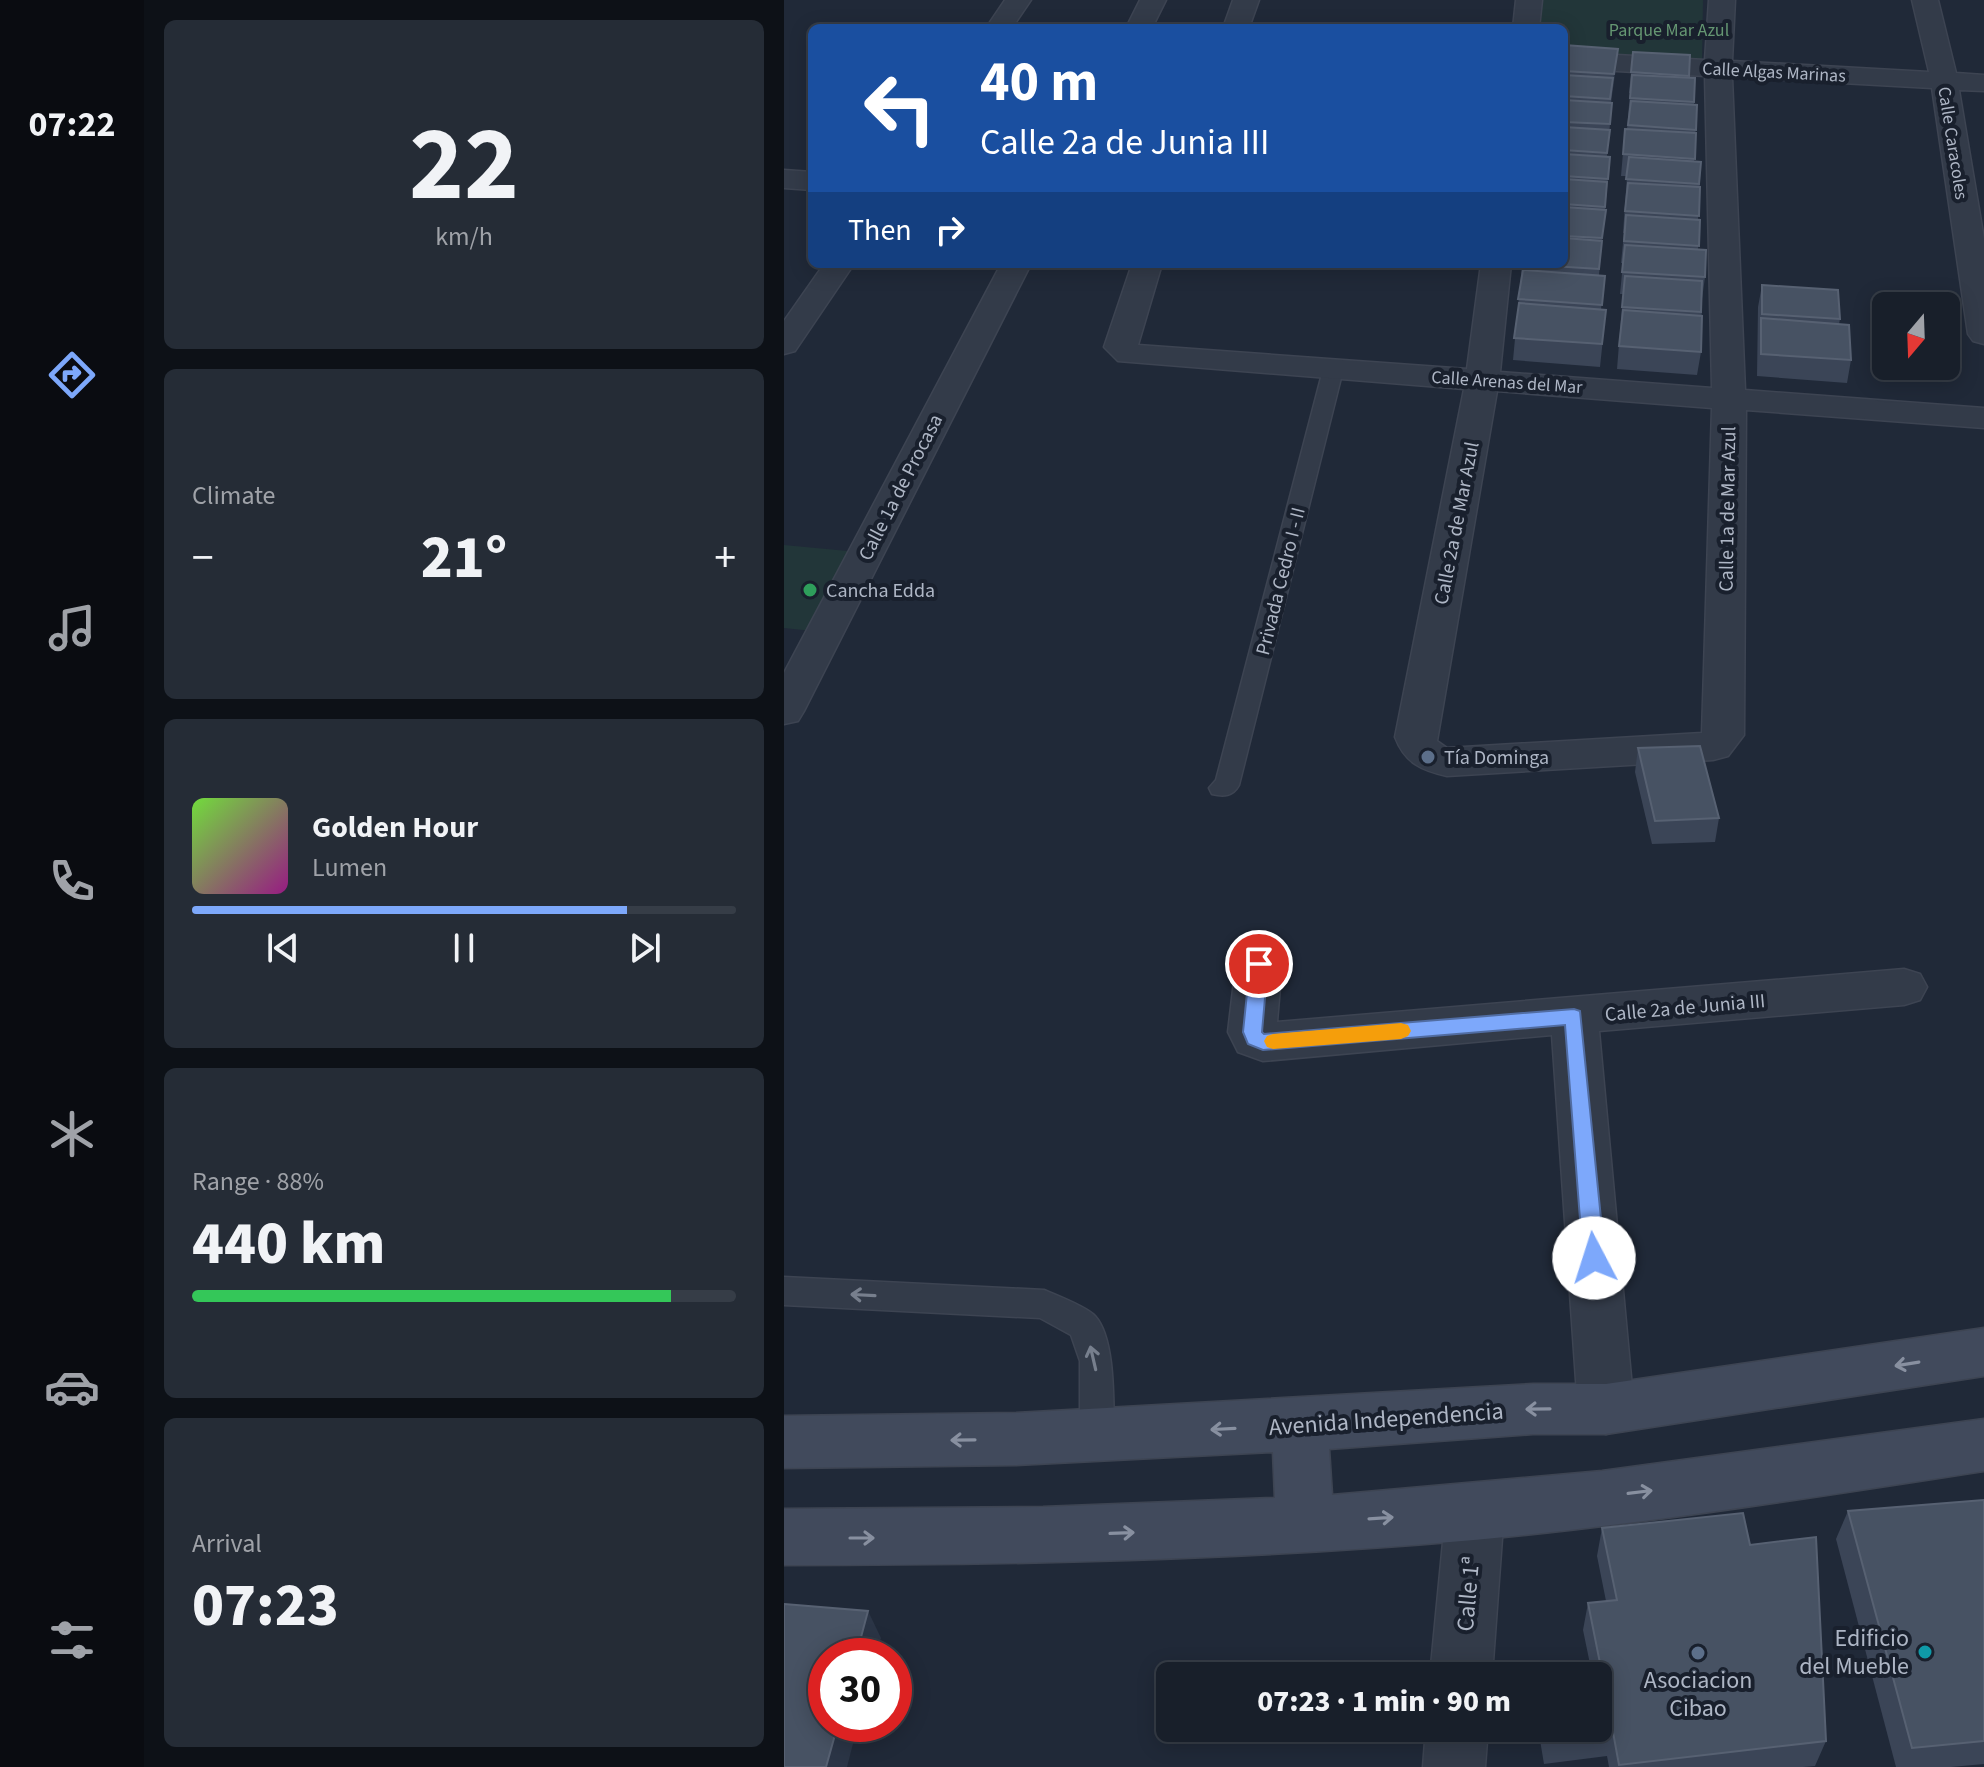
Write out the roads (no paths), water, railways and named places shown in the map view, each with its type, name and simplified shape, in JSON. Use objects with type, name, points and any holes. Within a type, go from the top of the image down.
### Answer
[{"type":"main road","name":"Avenida Independencia","points":[[784,1442],[1097,1435],[1533,1409],[1606,1409],[1984,1352]]},
{"type":"main road","points":[[1299,1425],[1305,1524]]},
{"type":"main road","points":[[784,1537],[976,1538],[1305,1524],[1475,1511],[1764,1478],[1984,1445]]},
{"type":"street","points":[[1002,24],[1018,0]]},
{"type":"street","points":[[1141,24],[1153,0]]},
{"type":"street","points":[[1237,24],[1246,0]]},
{"type":"street","points":[[1526,24],[1529,0]]},
{"type":"street","name":"Calle 1a de Mar Azul","points":[[1447,762],[1713,746],[1724,735],[1729,397],[1718,69],[1722,0]]},
{"type":"street","name":"Calle Caracoles","points":[[1925,0],[1944,81],[1984,334]]},
{"type":"street","name":"Calle Algas Marinas","points":[[1568,60],[1984,83]]},
{"type":"street","points":[[784,179],[808,181]]},
{"type":"street","points":[[784,344],[836,268]]},
{"type":"street","name":"Calle 1a de Procasa","points":[[784,711],[1014,268]]},
{"type":"street","name":"Calle Arenas del Mar","points":[[1146,268],[1120,347],[1121,351],[1130,354],[1984,418]]},
{"type":"street","name":"Calle 2a de Mar Azul","points":[[1447,762],[1431,759],[1418,748],[1415,737],[1482,381],[1496,268]]},
{"type":"street","name":"Calle 2a de Junia III","points":[[1259,964],[1252,1032],[1255,1039],[1263,1042],[1904,987]]},
{"type":"street","points":[[1574,1017],[1606,1409]]},
{"type":"street","name":"Calle 1ª","points":[[1462,1662],[1475,1511]]},
{"type":"street","points":[[1454,1767],[1456,1742]]},
{"type":"lane","name":"Privada Cedro I - II","points":[[1221,788],[1227,785],[1237,748],[1333,370]]},
{"type":"lane","points":[[784,1291],[1044,1304],[1084,1326],[1096,1361],[1097,1435]]},
{"type":"place","name":"Cancha Edda","points":[[810,590]]},
{"type":"place","name":"Tía Dominga","points":[[1428,757]]},
{"type":"place","name":"Edificio del Mueble","points":[[1925,1652]]},
{"type":"place","name":"Asociacion Cibao","points":[[1698,1653]]},
{"type":"park label","name":"Parque Mar Azul","points":[[1669,30]]}]
